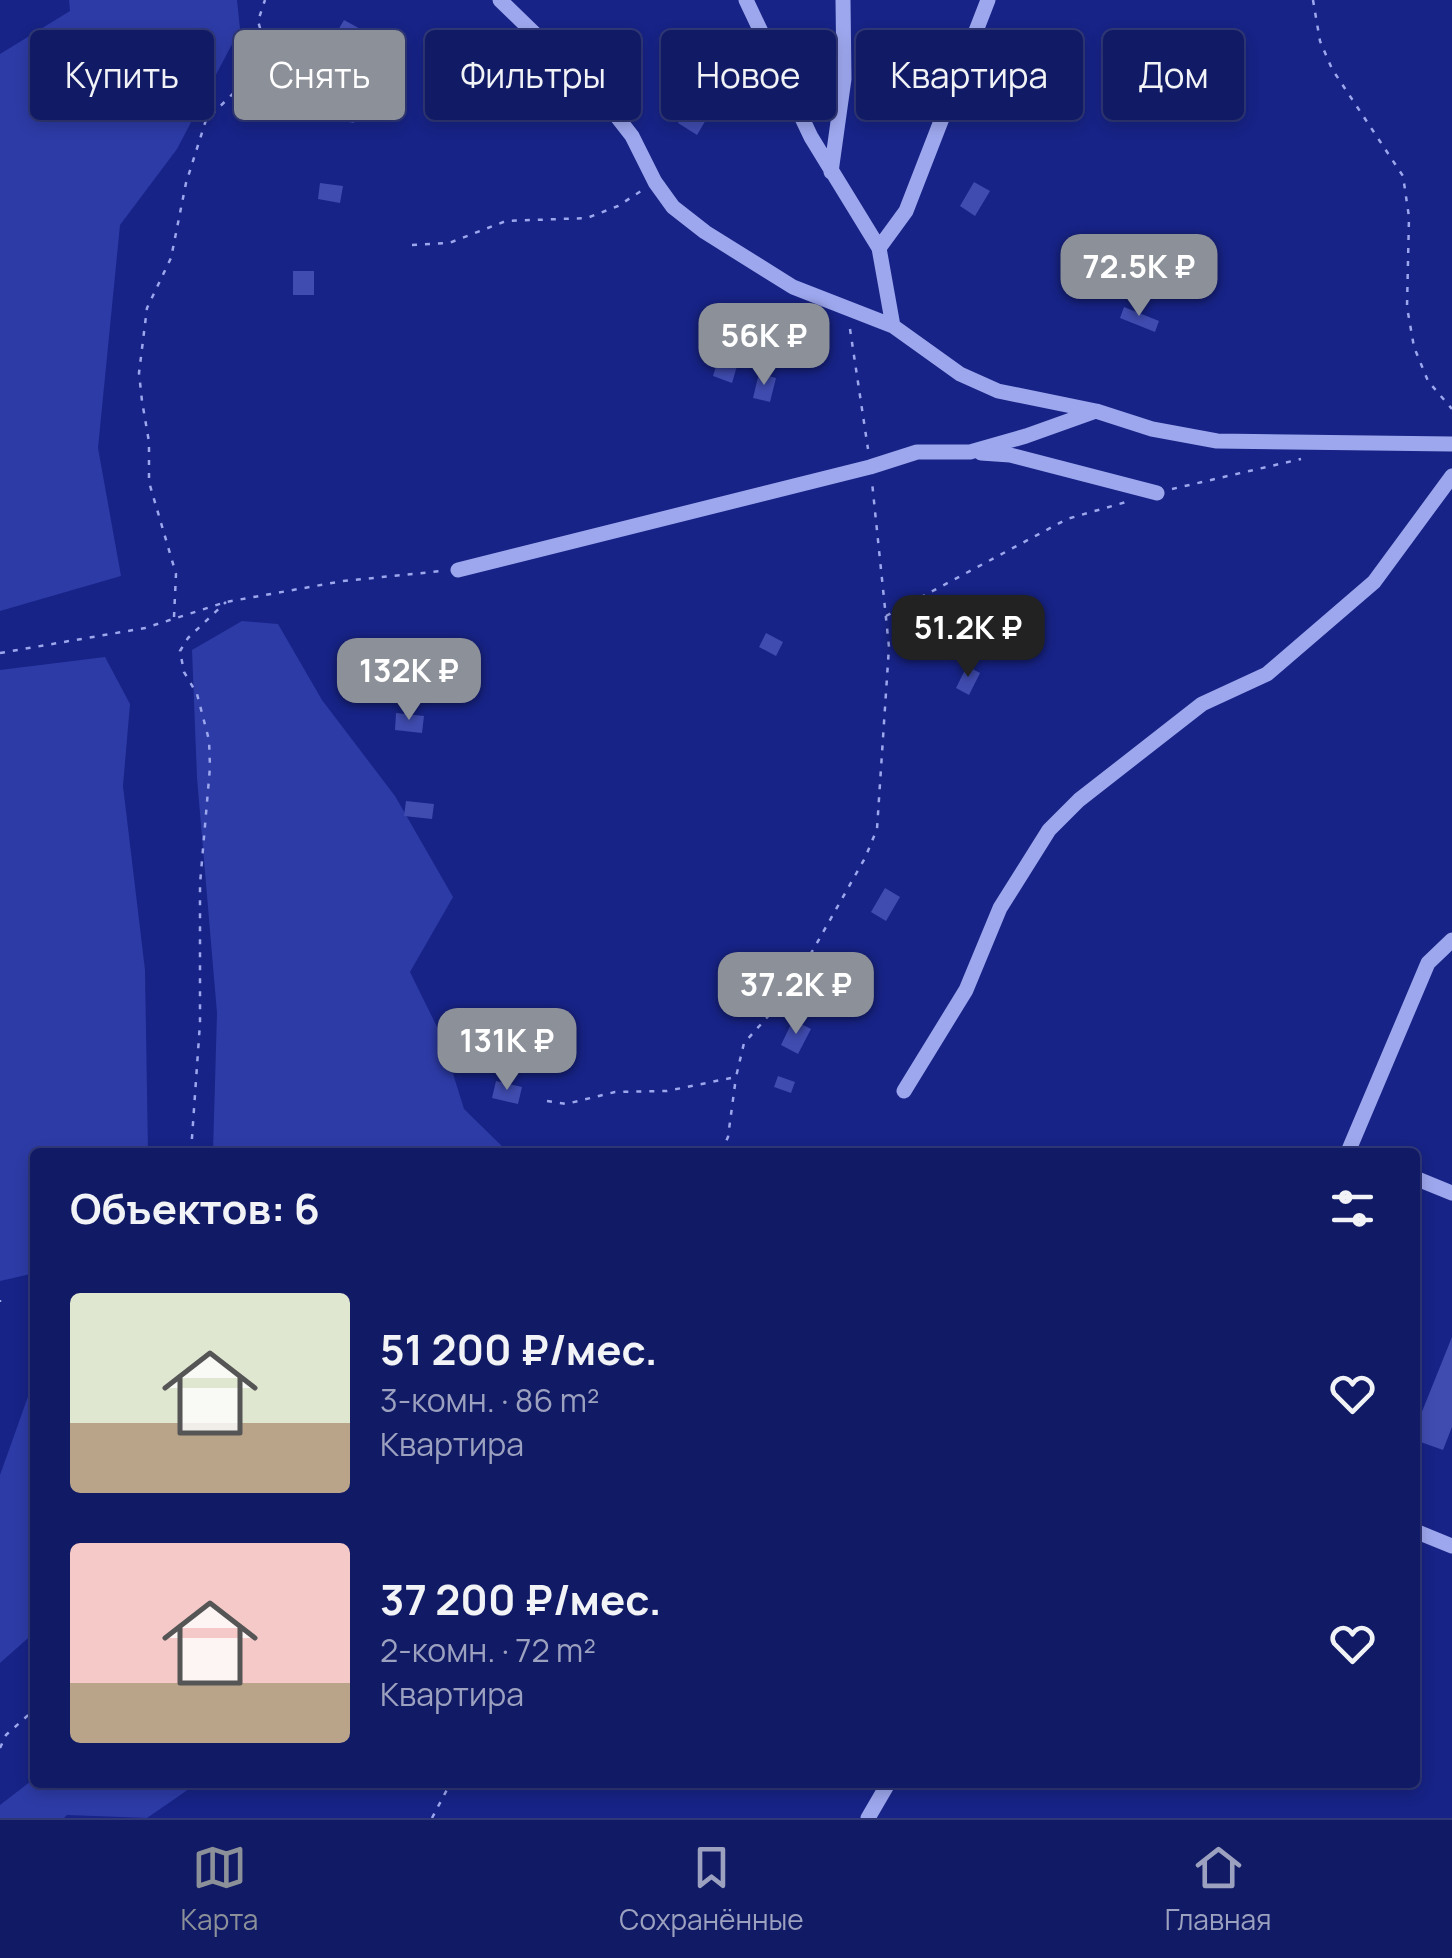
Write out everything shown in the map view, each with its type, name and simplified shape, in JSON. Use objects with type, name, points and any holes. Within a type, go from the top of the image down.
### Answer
[{"type":"street","points":[[500,0],[607,104],[632,136],[654,182],[673,207],[705,232],[793,287],[893,326],[960,374],[998,391],[1217,441],[1452,444]]},
{"type":"street","points":[[746,0],[810,138],[879,248],[893,326]]},
{"type":"street","points":[[831,172],[844,79],[843,0]]},
{"type":"street","points":[[879,248],[906,210],[988,0]]},
{"type":"street","points":[[970,452],[1096,411]]},
{"type":"street","points":[[458,570],[917,452],[1010,455],[1158,493]]},
{"type":"street","points":[[904,1091],[966,990],[1000,908],[1049,830],[1079,800],[1202,704],[1267,674],[1374,582],[1452,476]]},
{"type":"street","points":[[1350,1148],[1428,963],[1452,940]]},
{"type":"street","points":[[1420,1180],[1452,1193]]},
{"type":"street","points":[[1420,1534],[1452,1546]]},
{"type":"street","points":[[868,1818],[886,1788]]},
{"type":"path","points":[[174,617],[176,574],[150,482],[140,387],[147,308],[170,258],[186,183],[206,120],[246,81],[260,50],[262,35],[258,21],[266,0]]},
{"type":"path","points":[[1313,0],[1320,41],[1332,69],[1403,176],[1409,217],[1407,307],[1414,347],[1428,381],[1452,409]]},
{"type":"path","points":[[412,245],[449,243],[506,222],[587,218],[618,206],[654,182]]},
{"type":"path","points":[[722,1148],[728,1137],[744,1042],[772,1012],[812,950],[866,858],[876,829],[889,647],[870,467],[847,308]]},
{"type":"path","points":[[886,616],[1066,518],[1301,459]]},
{"type":"path","points":[[0,652],[145,628],[226,602],[343,582],[458,570]]},
{"type":"path","points":[[191,1148],[200,1023],[200,884],[210,767],[205,725],[180,651],[188,638],[226,602]]},
{"type":"path","points":[[547,1101],[566,1104],[616,1092],[668,1092],[736,1077]]},
{"type":"path","points":[[0,1748],[6,1735],[30,1713]]},
{"type":"path","points":[[432,1818],[448,1788]]},
{"type":"shaded area","points":[[69,0],[237,0],[240,29],[234,30],[234,40],[214,79],[214,30],[39,30],[70,11]]},
{"type":"shaded area","points":[[30,36],[30,120],[192,120],[177,149],[120,225],[98,448],[121,576],[0,611],[0,54]]},
{"type":"shaded area","points":[[242,621],[278,624],[322,700],[395,796],[453,897],[410,972],[441,1035],[464,1109],[504,1148],[213,1148],[217,1013],[197,778],[192,650]]},
{"type":"shaded area","points":[[105,657],[130,704],[123,786],[145,970],[148,1148],[30,1148],[30,1274],[0,1281],[0,670]]},
{"type":"shaded area","points":[[30,1391],[30,1636],[0,1663],[0,1475]]},
{"type":"shaded area","points":[[30,1782],[30,1788],[191,1788],[147,1818],[0,1818],[0,1805]]},
{"type":"building","points":[[344,20],[362,30],[338,30]]},
{"type":"building","points":[[680,120],[706,120],[697,135],[678,123]]},
{"type":"building","points":[[974,182],[990,191],[975,216],[960,206]]},
{"type":"building","points":[[320,183],[343,186],[340,203],[318,199]]},
{"type":"building","points":[[293,271],[314,271],[314,295],[293,295]]},
{"type":"building","points":[[1124,307],[1159,321],[1155,332],[1120,318]]},
{"type":"building","points":[[718,360],[737,366],[732,383],[713,376]]},
{"type":"building","points":[[759,373],[776,378],[770,402],[753,398]]},
{"type":"building","points":[[766,633],[783,642],[776,656],[759,647]]},
{"type":"building","points":[[967,666],[980,673],[969,695],[956,688]]},
{"type":"building","points":[[396,713],[424,716],[422,733],[395,730]]},
{"type":"building","points":[[406,801],[434,804],[432,819],[404,816]]},
{"type":"building","points":[[885,888],[900,897],[886,921],[871,912]]},
{"type":"building","points":[[836,982],[851,990],[845,1001],[830,992]]},
{"type":"building","points":[[793,1020],[811,1029],[798,1054],[781,1045]]},
{"type":"building","points":[[778,1076],[795,1082],[791,1093],[774,1087]]},
{"type":"building","points":[[496,1081],[522,1087],[518,1104],[492,1098]]},
{"type":"building","points":[[1452,1337],[1452,1427],[1443,1450],[1420,1442],[1420,1417]]}]
